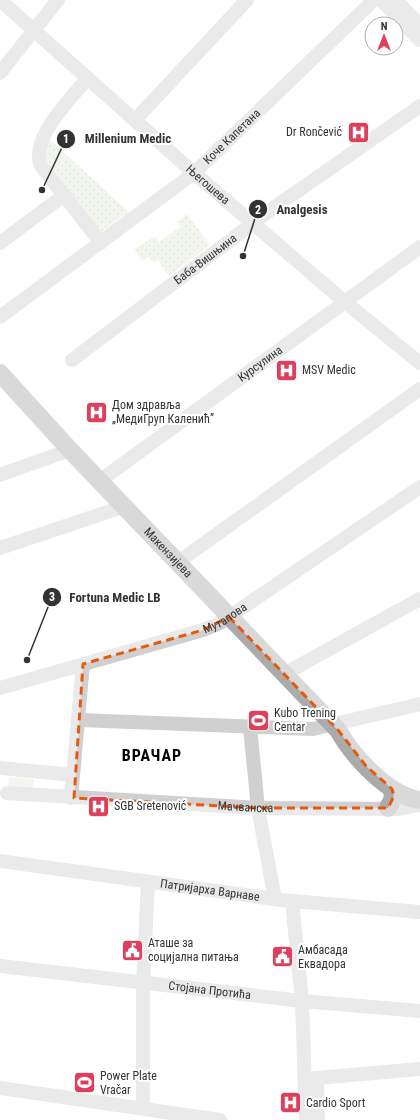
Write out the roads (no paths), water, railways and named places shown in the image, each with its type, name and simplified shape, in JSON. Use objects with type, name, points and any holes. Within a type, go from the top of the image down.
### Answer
[{"type":"main road","name":"Макензијева","points":[[0,373],[70,450],[335,728],[345,743],[366,766],[392,789],[405,798],[420,800]]},
{"type":"main road","name":"Макензијева","points":[[335,728],[355,739],[390,772],[420,794]]},
{"type":"main road","points":[[388,808],[393,798],[392,789]]},
{"type":"street","name":"Његошева","points":[[0,0],[194,173],[345,302],[420,363]]},
{"type":"street","points":[[0,73],[58,0]]},
{"type":"street","points":[[135,120],[247,0]]},
{"type":"street","name":"Коче Капетана","points":[[0,317],[194,173],[374,0]]},
{"type":"street","points":[[382,0],[420,40]]},
{"type":"street","points":[[396,0],[420,25]]},
{"type":"street","points":[[88,78],[47,129],[40,146],[40,164],[101,243]]},
{"type":"street","name":"Баба-Вишњина","points":[[72,360],[253,223],[420,106]]},
{"type":"street","points":[[0,243],[64,195]]},
{"type":"street","name":"Курсулина","points":[[100,480],[420,247]]},
{"type":"street","points":[[178,562],[420,389]]},
{"type":"street","points":[[0,475],[70,450]]},
{"type":"street","name":"Мутапова","points":[[0,688],[203,630],[229,617],[420,488]]},
{"type":"street","points":[[0,548],[125,506]]},
{"type":"street","points":[[284,674],[420,599]]},
{"type":"street","points":[[71,798],[83,664]]},
{"type":"street","points":[[78,720],[313,729],[335,728],[420,704]]},
{"type":"street","points":[[250,727],[258,808],[275,899]]},
{"type":"street","points":[[0,768],[73,775]]},
{"type":"street","name":"Мачванска","points":[[7,793],[258,808],[408,808],[420,805]]},
{"type":"street","name":"Патријарха Варнаве","points":[[0,861],[275,899],[420,912]]},
{"type":"street","points":[[143,1108],[143,983],[148,882]]},
{"type":"street","points":[[292,901],[311,1078],[318,1120]]},
{"type":"street","name":"Стојана Протића","points":[[0,966],[302,1001],[420,1011]]},
{"type":"street","points":[[311,1078],[420,1069]]},
{"type":"street","points":[[306,1120],[311,1078]]},
{"type":"street","points":[[0,1088],[220,1120]]},
{"type":"place","name":"Dr Rončević","points":[[358,132]]},
{"type":"place","name":"Millenium Medic","points":[[42,190]]},
{"type":"place","name":"Analgesis","points":[[243,256]]},
{"type":"place","name":"MSV Medic","points":[[286,370]]},
{"type":"place","name":"Дом здравља „МедиГруп Каленић”","points":[[97,412]]},
{"type":"place","name":"Fortuna Medic LB","points":[[27,660]]},
{"type":"place","name":"Kubo Trening Centar","points":[[259,720]]},
{"type":"place","name":"SGB Sretenović","points":[[98,806]]},
{"type":"place","name":"Аташе за социјална питања","points":[[132,950]]},
{"type":"place","name":"Амбасада Еквадора","points":[[283,957]]},
{"type":"place","name":"Power Plate Vračar","points":[[85,1083]]},
{"type":"place","name":"Cardio Sport","points":[[291,1103]]},
{"type":"district","name":"ВРАЧАР","points":[[152,755]]}]
